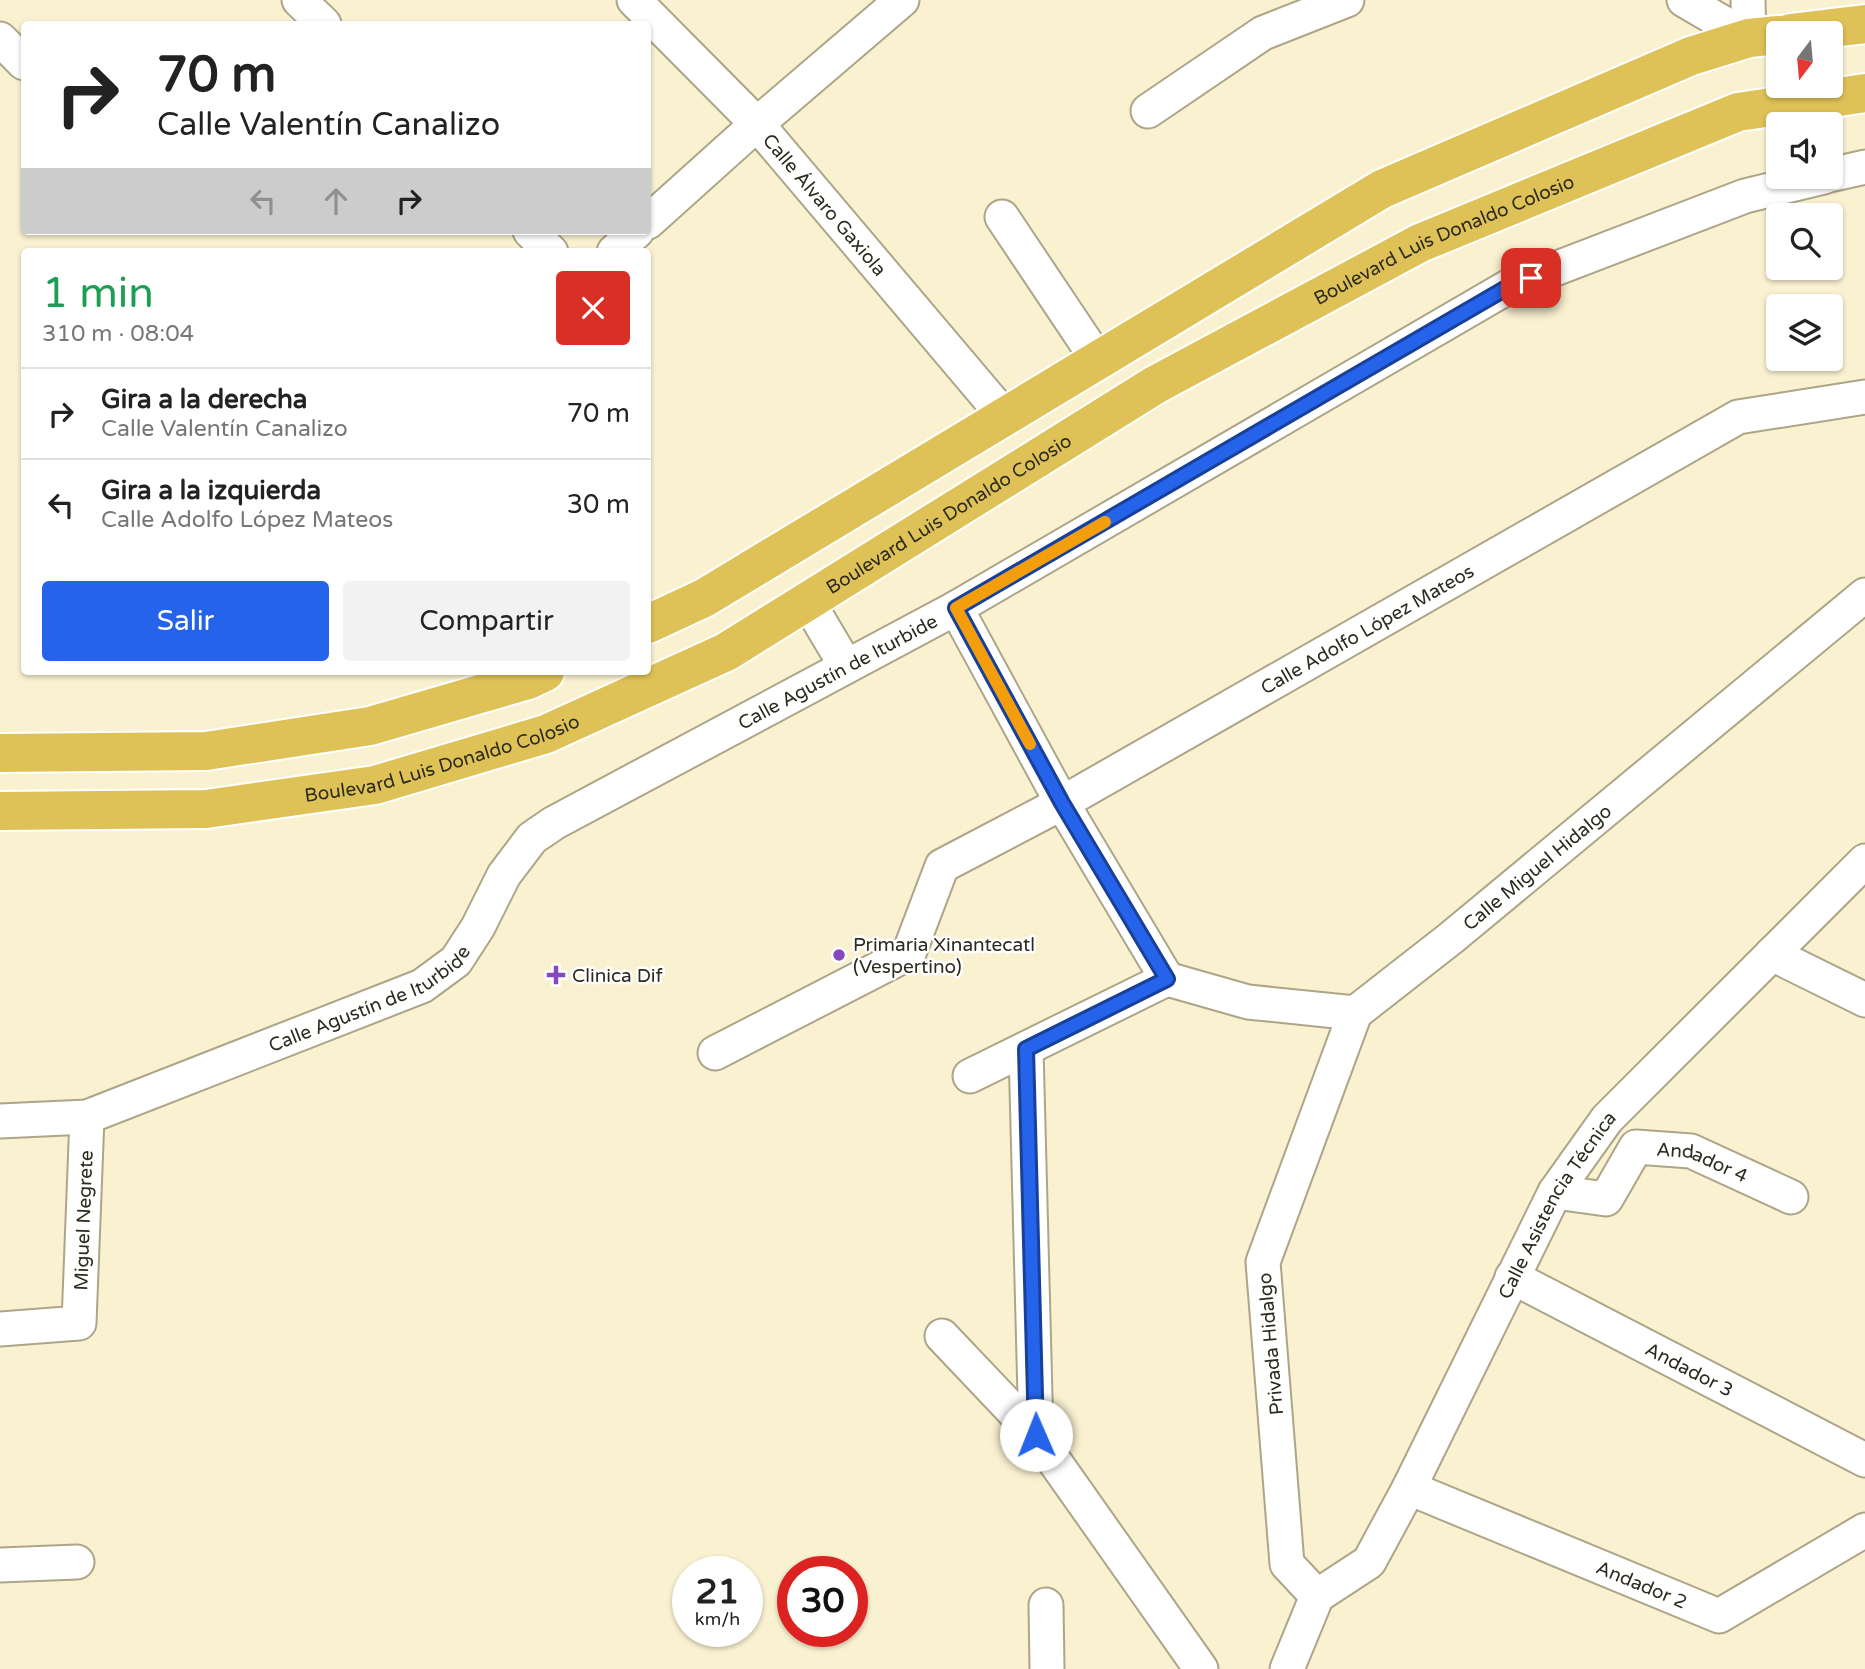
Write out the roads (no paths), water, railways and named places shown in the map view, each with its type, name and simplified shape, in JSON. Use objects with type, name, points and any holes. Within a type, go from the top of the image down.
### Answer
[{"type":"highway","points":[[1843,27],[1865,24]]},
{"type":"highway","points":[[651,623],[704,598],[1382,189],[1691,56],[1764,37]]},
{"type":"highway","name":"Boulevard Luis Donaldo Colosio","points":[[0,811],[206,809],[375,785],[546,734],[726,652],[1156,385],[1420,243],[1738,111],[1865,93]]},
{"type":"highway","points":[[0,753],[206,751],[370,726],[539,675]]},
{"type":"street","points":[[299,0],[321,21]]},
{"type":"street","name":"Calle Álvaro Gaxiola","points":[[634,0],[757,124],[1005,417]]},
{"type":"street","points":[[651,219],[902,0]]},
{"type":"street","points":[[1148,111],[1263,33],[1347,0]]},
{"type":"street","points":[[1684,0],[1764,37]]},
{"type":"street","points":[[1748,0],[1764,37]]},
{"type":"street","points":[[0,39],[21,60]]},
{"type":"street","points":[[1843,172],[1865,167]]},
{"type":"street","name":"Calle Agustín de Iturbide","points":[[0,1121],[87,1117],[422,986],[456,961],[478,927],[504,875],[532,838],[554,823],[956,608],[1508,287],[1745,196],[1774,189]]},
{"type":"street","points":[[1002,216],[1097,359]]},
{"type":"street","points":[[534,235],[547,248]]},
{"type":"street","points":[[618,248],[633,235]]},
{"type":"street","name":"Calle Adolfo López Mateos","points":[[715,1053],[909,953],[942,866],[1062,803],[1738,417],[1865,397]]},
{"type":"street","name":"Calle Miguel Hidalgo","points":[[1354,1013],[1451,938],[1865,595]]},
{"type":"street","points":[[808,602],[846,666]]},
{"type":"street","points":[[956,608],[1062,803],[1167,979]]},
{"type":"street","name":"Calle Asistencia Técnica","points":[[1317,1596],[1369,1562],[1409,1488],[1555,1192],[1607,1119],[1865,861]]},
{"type":"street","points":[[1772,954],[1865,1000]]},
{"type":"street","points":[[970,1076],[1167,979],[1248,1002],[1354,1013]]},
{"type":"street","name":"Privada Hidalgo","points":[[1317,1596],[1287,1564],[1263,1262],[1354,1013]]},
{"type":"street","points":[[1026,1049],[1036,1435]]},
{"type":"street","name":"Miguel Negrete","points":[[0,1329],[79,1323],[87,1117]]},
{"type":"street","name":"Andador 4","points":[[1555,1192],[1606,1199],[1636,1147],[1691,1151],[1791,1197]]},
{"type":"street","name":"Andador 3","points":[[1512,1277],[1865,1460]]},
{"type":"street","points":[[942,1336],[1036,1435],[1201,1669]]},
{"type":"street","name":"Andador 2","points":[[1409,1488],[1720,1616],[1865,1530]]},
{"type":"street","points":[[0,1565],[76,1562]]},
{"type":"street","points":[[1287,1669],[1317,1596]]},
{"type":"street","points":[[1046,1605],[1047,1669]]},
{"type":"place","name":"Primaria Xinantecatl (Vespertino)","points":[[839,955]]},
{"type":"place","name":"Clinica Dif","points":[[556,975]]}]
